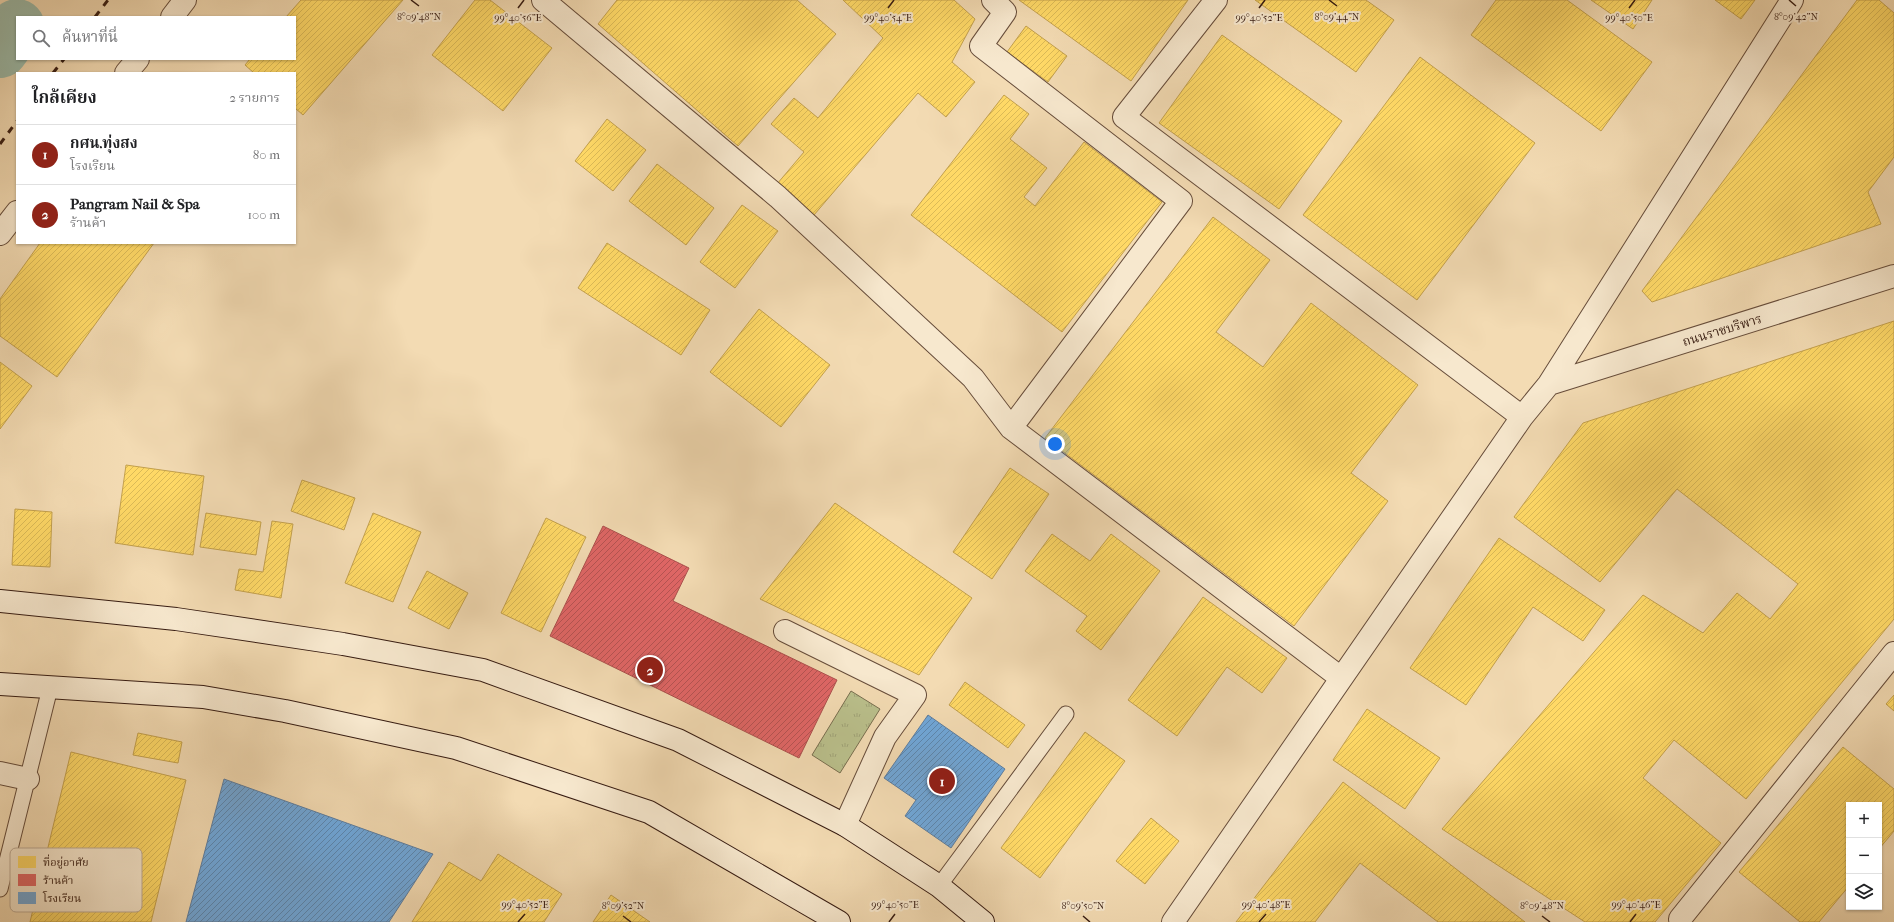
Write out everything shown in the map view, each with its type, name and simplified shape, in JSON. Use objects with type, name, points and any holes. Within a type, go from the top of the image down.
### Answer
[{"type":"street","points":[[173,16],[185,0]]},
{"type":"street","points":[[543,0],[778,197],[973,378],[1011,428],[1341,678]]},
{"type":"street","points":[[993,0],[1005,12],[981,46],[1181,201],[1011,428]]},
{"type":"street","points":[[1216,0],[1124,117],[1522,417]]},
{"type":"street","points":[[1173,922],[1522,417],[1549,384],[1792,0]]},
{"type":"street","points":[[127,72],[137,60]]},
{"type":"street","points":[[0,234],[16,213]]},
{"type":"street","name":"ถนนราชบริพาร","points":[[1549,384],[1894,276]]},
{"type":"street","points":[[0,601],[176,618],[343,644],[483,670],[678,740],[845,825],[940,886],[984,922]]},
{"type":"street","points":[[785,631],[915,695],[884,737],[845,825]]},
{"type":"street","points":[[1680,919],[1894,653]]},
{"type":"street","points":[[0,684],[203,697],[285,711],[456,748],[649,812],[839,922]]},
{"type":"street","points":[[0,773],[28,779]]},
{"type":"lane","points":[[10,848],[50,688]]},
{"type":"lane","points":[[940,886],[1066,714]]},
{"type":"lane","points":[[0,889],[10,850]]},
{"type":"green space","points":[[851,691],[880,709],[840,773],[812,755]]},
{"type":"building: ที่อยู่อาศัย","points":[[301,0],[403,0],[303,115],[296,109],[296,72],[253,72],[245,65],[249,60],[296,60],[296,16],[287,16]]},
{"type":"building: ที่อยู่อาศัย","points":[[475,0],[490,0],[552,48],[503,111],[432,55]]},
{"type":"building: ที่อยู่อาศัย","points":[[617,0],[797,0],[836,34],[738,146],[598,24]]},
{"type":"building: ที่อยู่อาศัย","points":[[843,0],[954,0],[975,19],[952,62],[975,82],[946,117],[918,93],[814,215],[777,184],[804,152],[771,124],[794,98],[818,118],[883,38]]},
{"type":"building: ที่อยู่อาศัย","points":[[1019,0],[1188,0],[1131,81]]},
{"type":"building: ที่อยู่อาศัย","points":[[1255,0],[1366,0],[1394,20],[1356,72]]},
{"type":"building: ที่อยู่อาศัย","points":[[1496,0],[1567,0],[1652,62],[1601,131],[1471,35]]},
{"type":"building: ที่อยู่อาศัย","points":[[1591,0],[1652,0],[1633,29]]},
{"type":"building: ที่อยู่อาศัย","points":[[1715,0],[1755,0],[1741,19]]},
{"type":"building: ที่อยู่อาศัย","points":[[1857,0],[1879,0],[1894,13],[1894,157],[1868,192],[1881,224],[1652,302],[1642,291]]},
{"type":"building: ที่อยู่อาศัย","points":[[1026,26],[1067,56],[1048,82],[1007,52]]},
{"type":"building: ที่อยู่อาศัย","points":[[1222,35],[1342,121],[1279,209],[1159,123]]},
{"type":"building: ที่อยู่อาศัย","points":[[1420,57],[1535,143],[1417,300],[1303,215]]},
{"type":"building: ที่อยู่อาศัย","points":[[1004,95],[1029,114],[1010,139],[1047,168],[1024,197],[1035,206],[1084,142],[1162,202],[1062,332],[911,215]]},
{"type":"building: ที่อยู่อาศัย","points":[[607,119],[646,150],[613,191],[575,161]]},
{"type":"building: ที่อยู่อาศัย","points":[[657,164],[714,208],[686,245],[629,201]]},
{"type":"building: ที่อยู่อาศัย","points":[[742,205],[778,231],[735,288],[700,262]]},
{"type":"building: ที่อยู่อาศัย","points":[[1213,217],[1270,260],[1216,332],[1263,367],[1311,303],[1418,385],[1351,473],[1388,501],[1294,626],[1045,438]]},
{"type":"building: ที่อยู่อาศัย","points":[[607,243],[710,310],[681,355],[578,288]]},
{"type":"building: ที่อยู่อาศัย","points":[[39,244],[153,244],[57,377],[0,336],[0,299]]},
{"type":"building: ที่อยู่อาศัย","points":[[759,309],[830,365],[781,427],[710,372]]},
{"type":"building: ที่อยู่อาศัย","points":[[1894,321],[1894,619],[1746,799],[1674,740],[1643,778],[1721,843],[1655,922],[1585,922],[1442,829],[1643,595],[1703,633],[1737,593],[1770,619],[1798,584],[1677,489],[1600,582],[1514,517],[1583,423]]},
{"type":"building: ที่อยู่อาศัย","points":[[0,362],[32,386],[0,429]]},
{"type":"building: ที่อยู่อาศัย","points":[[126,465],[204,476],[193,555],[115,543]]},
{"type":"building: ที่อยู่อาศัย","points":[[1010,468],[1049,494],[992,579],[953,552]]},
{"type":"building: ที่อยู่อาศัย","points":[[302,480],[355,498],[344,530],[291,511]]},
{"type":"building: ที่อยู่อาศัย","points":[[835,503],[972,598],[919,675],[760,599]]},
{"type":"building: ที่อยู่อาศัย","points":[[15,509],[52,512],[50,567],[12,565]]},
{"type":"building: ที่อยู่อาศัย","points":[[206,513],[261,522],[256,555],[200,547]]},
{"type":"building: ที่อยู่อาศัย","points":[[373,513],[421,532],[393,602],[345,583]]},
{"type":"building: ที่อยู่อาศัย","points":[[546,518],[586,537],[541,632],[501,613]]},
{"type":"building: ที่อยู่อาศัย","points":[[272,521],[293,524],[281,598],[235,590],[239,569],[263,572]]},
{"type":"building: ที่อยู่อาศัย","points":[[1052,534],[1090,561],[1111,534],[1160,571],[1101,650],[1076,631],[1087,616],[1025,571]]},
{"type":"building: ที่อยู่อาศัย","points":[[1499,538],[1605,610],[1583,641],[1533,607],[1466,705],[1410,668]]},
{"type":"building: ที่อยู่อาศัย","points":[[427,571],[468,593],[449,629],[408,608]]},
{"type":"building: ที่อยู่อาศัย","points":[[1203,597],[1287,658],[1262,693],[1227,667],[1177,736],[1128,700]]},
{"type":"building: ที่อยู่อาศัย","points":[[965,682],[1025,725],[1008,748],[949,705]]},
{"type":"building: ที่อยู่อาศัย","points":[[1894,695],[1894,711],[1886,704]]},
{"type":"building: ที่อยู่อาศัย","points":[[1367,709],[1440,758],[1405,809],[1333,760]]},
{"type":"building: ที่อยู่อาศัย","points":[[1085,732],[1125,761],[1040,878],[1001,848]]},
{"type":"building: ที่อยู่อาศัย","points":[[138,733],[182,742],[178,763],[133,755]]},
{"type":"building: ที่อยู่อาศัย","points":[[1843,747],[1894,789],[1894,831],[1882,845],[1882,802],[1846,802],[1846,890],[1819,922],[1800,922],[1739,872]]},
{"type":"building: ที่อยู่อาศัย","points":[[71,752],[186,780],[151,922],[30,922],[32,912],[142,912],[142,848],[48,848]]},
{"type":"building: ที่อยู่อาศัย","points":[[1343,782],[1525,922],[1438,922],[1360,863],[1315,922],[1236,922]]},
{"type":"building: ที่อยู่อาศัย","points":[[1151,818],[1179,841],[1145,884],[1116,861]]},
{"type":"building: ที่อยู่อาศัย","points":[[498,854],[562,894],[544,922],[412,922],[449,862],[481,881]]},
{"type":"building: ที่อยู่อาศัย","points":[[611,895],[650,922],[593,922]]},
{"type":"building: ร้านค้า","points":[[603,526],[689,568],[673,601],[837,680],[799,758],[550,636]]},
{"type":"building: โรงเรียน","points":[[928,715],[1005,769],[951,848],[905,816],[916,800],[884,778]]},
{"type":"building: โรงเรียน","points":[[224,779],[433,854],[389,922],[186,922]]},
{"type":"waterway","points":[[0,50],[16,28]]},
{"type":"railway","points":[[96,16],[108,0]]},
{"type":"railway","points":[[54,72],[63,60]]},
{"type":"railway","points":[[0,144],[16,122]]},
{"type":"place","name":"Pangram Nail & Spa","points":[[650,670]]},
{"type":"place","name":"กศน.ทุ่งสง","points":[[942,781]]}]
